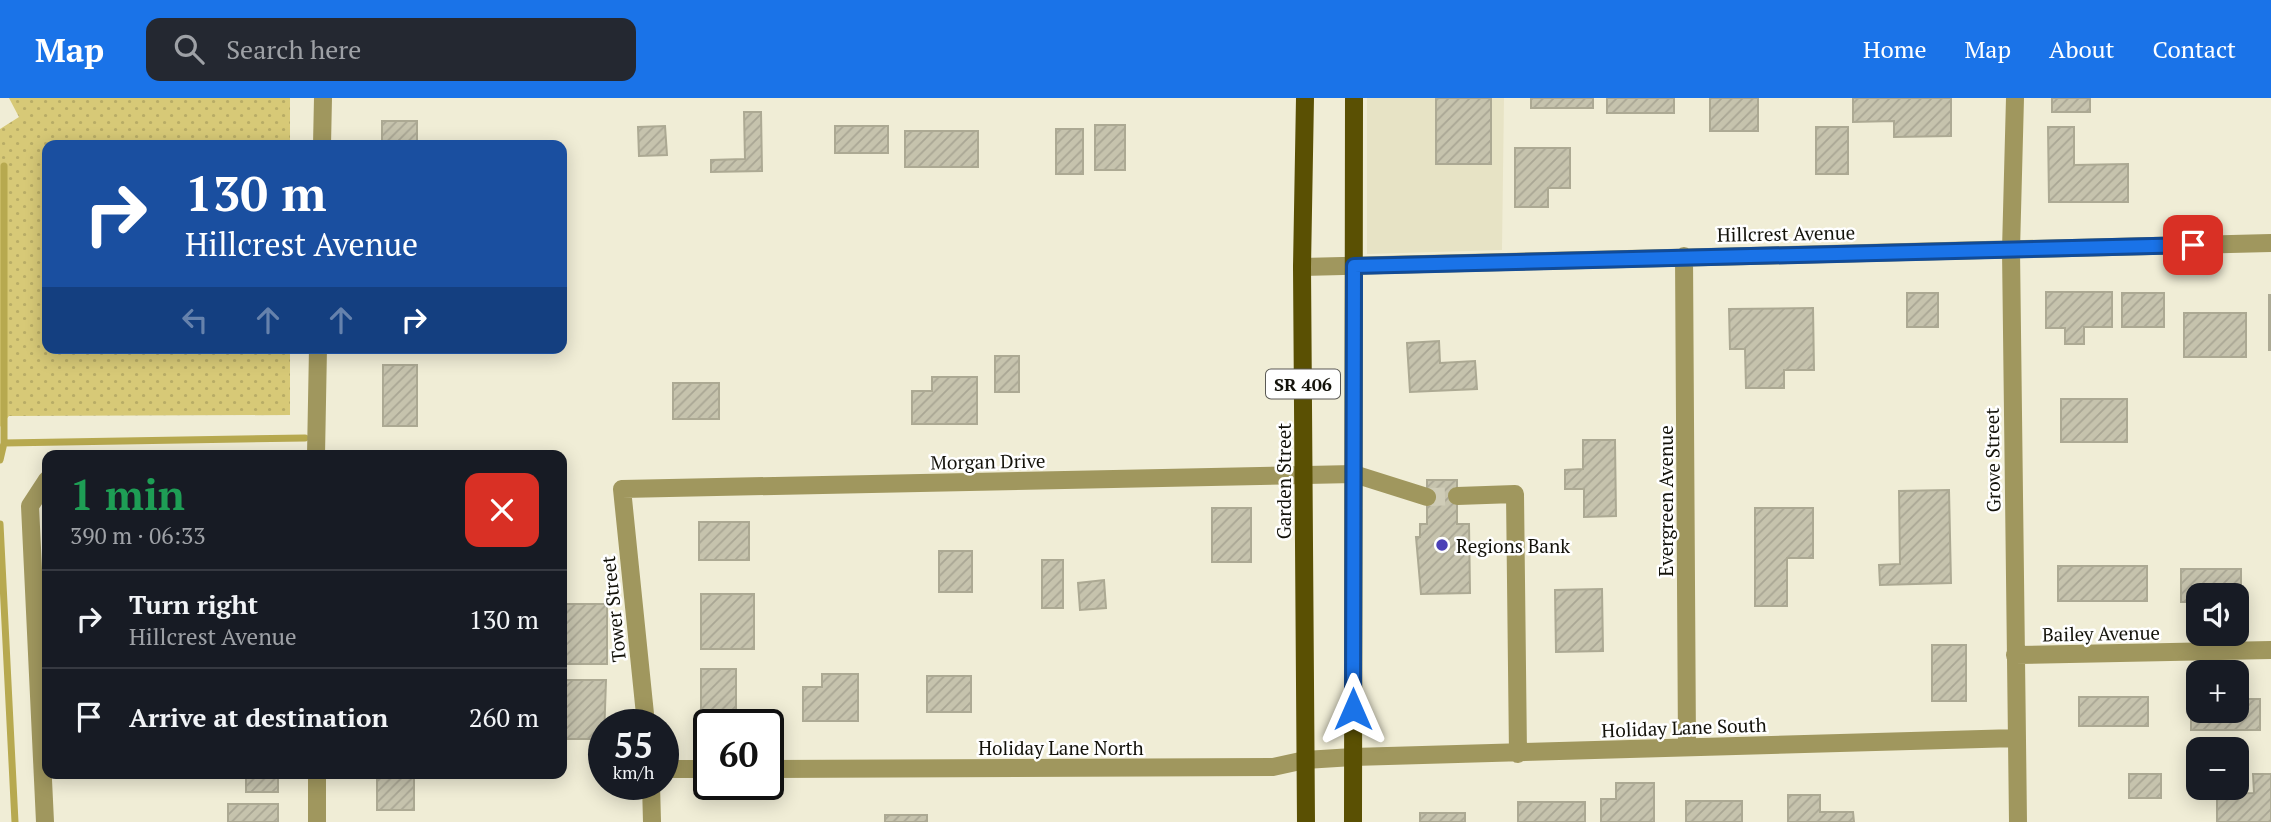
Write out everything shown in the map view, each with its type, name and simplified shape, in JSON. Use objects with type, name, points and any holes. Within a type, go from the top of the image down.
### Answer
[{"type":"main road","name":"Garden Street","points":[[1305,98],[1303,267],[1306,822]]},
{"type":"main road","name":"SR 406","points":[[1353,822],[1354,98]]},
{"type":"street","points":[[322,140],[323,98]]},
{"type":"street","name":"Grove Street","points":[[2015,98],[2011,250],[2018,822]]},
{"type":"street","name":"Hillcrest Avenue","points":[[1303,267],[2271,243]]},
{"type":"street","name":"Evergreen Avenue","points":[[1684,256],[1687,747]]},
{"type":"street","points":[[316,450],[318,354]]},
{"type":"street","name":"Morgan Drive","points":[[622,489],[1354,474],[1427,497]]},
{"type":"street","points":[[42,486],[30,506],[42,777]]},
{"type":"street","name":"Tower Street","points":[[622,489],[644,709]]},
{"type":"street","points":[[1457,496],[1516,494],[1518,754]]},
{"type":"street","name":"Bailey Avenue","points":[[2015,655],[2271,650]]},
{"type":"street","name":"Holiday Lane South","points":[[1353,757],[2017,738]]},
{"type":"street","name":"Holiday Lane North","points":[[784,769],[1273,767],[1305,760],[1353,757]]},
{"type":"street","points":[[42,779],[44,822]]},
{"type":"street","points":[[317,779],[317,822]]},
{"type":"street","points":[[651,800],[652,822]]},
{"type":"shaded area","points":[[9,98],[290,98],[290,140],[42,140],[42,354],[290,354],[290,415],[9,416],[0,427],[0,129],[19,117]]},
{"type":"shaded area","points":[[1367,98],[1504,98],[1502,250],[1367,254]]},
{"type":"building","points":[[1436,98],[1491,98],[1491,164],[1436,164]]},
{"type":"building","points":[[1531,98],[1593,98],[1593,108],[1531,108]]},
{"type":"building","points":[[1607,98],[1674,98],[1674,113],[1607,113]]},
{"type":"building","points":[[1710,98],[1758,98],[1758,131],[1710,131]]},
{"type":"building","points":[[1853,98],[1951,98],[1951,136],[1894,137],[1894,121],[1853,122]]},
{"type":"building","points":[[2052,98],[2090,98],[2090,112],[2052,112]]},
{"type":"building","points":[[744,112],[761,112],[762,171],[711,172],[711,160],[745,159]]},
{"type":"building","points":[[382,121],[417,121],[417,140],[382,140]]},
{"type":"building","points":[[1095,125],[1125,125],[1125,170],[1095,170]]},
{"type":"building","points":[[665,126],[667,155],[639,156],[638,127]]},
{"type":"building","points":[[835,126],[888,126],[888,153],[835,153]]},
{"type":"building","points":[[1816,127],[1848,127],[1848,174],[1816,174]]},
{"type":"building","points":[[2048,127],[2074,127],[2074,165],[2128,164],[2128,202],[2049,202]]},
{"type":"building","points":[[1056,129],[1083,129],[1083,174],[1056,174]]},
{"type":"building","points":[[905,131],[978,131],[978,167],[905,167]]},
{"type":"building","points":[[1515,148],[1570,148],[1570,188],[1548,188],[1548,207],[1515,207]]},
{"type":"building","points":[[2046,292],[2112,292],[2112,327],[2084,327],[2084,344],[2065,344],[2065,328],[2046,328]]},
{"type":"building","points":[[1907,293],[1938,293],[1938,327],[1907,327]]},
{"type":"building","points":[[2122,293],[2164,293],[2164,327],[2122,327]]},
{"type":"building","points":[[2271,295],[2271,350],[2269,350]]},
{"type":"building","points":[[1813,308],[1814,370],[1784,370],[1784,388],[1746,388],[1745,349],[1730,349],[1729,309]]},
{"type":"building","points":[[2184,313],[2246,313],[2246,357],[2184,357]]},
{"type":"building","points":[[1439,341],[1440,363],[1475,361],[1477,389],[1410,392],[1407,343]]},
{"type":"building","points":[[995,356],[1019,356],[1019,392],[995,392]]},
{"type":"building","points":[[383,365],[417,365],[417,426],[383,426]]},
{"type":"building","points":[[932,377],[977,377],[977,424],[912,424],[912,391],[932,391]]},
{"type":"building","points":[[673,383],[719,383],[719,419],[673,419]]},
{"type":"building","points":[[2061,399],[2127,399],[2127,442],[2061,442]]},
{"type":"building","points":[[1583,440],[1615,440],[1616,516],[1584,517],[1584,489],[1565,489],[1565,470],[1583,469]]},
{"type":"building","points":[[1427,480],[1457,480],[1457,524],[1469,524],[1470,593],[1421,594],[1416,537],[1420,537],[1420,524],[1427,524]]},
{"type":"building","points":[[1949,490],[1951,583],[1880,585],[1879,565],[1900,564],[1899,491]]},
{"type":"building","points":[[1212,508],[1251,508],[1251,562],[1212,562]]},
{"type":"building","points":[[1755,508],[1813,508],[1813,558],[1787,558],[1787,606],[1755,606]]},
{"type":"building","points":[[699,522],[749,522],[749,560],[699,560]]},
{"type":"building","points":[[939,551],[972,551],[972,592],[939,592]]},
{"type":"building","points":[[1042,560],[1063,560],[1063,608],[1042,608]]},
{"type":"building","points":[[2058,566],[2147,566],[2147,601],[2058,601]]},
{"type":"building","points":[[2181,569],[2241,569],[2241,583],[2186,583],[2186,602],[2181,602]]},
{"type":"building","points":[[1104,580],[1106,608],[1080,610],[1078,583]]},
{"type":"building","points":[[1602,589],[1603,651],[1556,652],[1555,590]]},
{"type":"building","points":[[701,594],[754,594],[754,649],[701,649]]},
{"type":"building","points":[[567,604],[607,604],[607,664],[567,664]]},
{"type":"building","points":[[1932,645],[1966,645],[1966,701],[1932,701]]},
{"type":"building","points":[[701,669],[736,669],[736,709],[701,709]]},
{"type":"building","points":[[822,674],[858,674],[858,721],[803,721],[803,687],[822,687]]},
{"type":"building","points":[[927,676],[971,676],[971,712],[927,712]]},
{"type":"building","points":[[567,680],[606,680],[605,709],[588,709],[588,739],[567,739]]},
{"type":"building","points":[[2079,697],[2148,697],[2148,726],[2079,726]]},
{"type":"building","points":[[2249,699],[2260,699],[2260,730],[2191,730],[2191,723],[2249,723]]},
{"type":"building","points":[[2129,774],[2161,774],[2161,798],[2129,798]]},
{"type":"building","points":[[2253,774],[2271,774],[2271,822],[2217,822],[2217,800],[2249,800],[2249,793],[2254,793]]},
{"type":"building","points":[[246,779],[278,779],[278,792],[246,792]]},
{"type":"building","points":[[377,779],[414,779],[414,810],[377,810]]},
{"type":"building","points":[[1616,783],[1654,783],[1654,822],[1601,822],[1601,799],[1616,799]]},
{"type":"building","points":[[1788,795],[1820,795],[1820,812],[1853,812],[1854,822],[1788,822]]},
{"type":"building","points":[[1686,801],[1742,801],[1742,822],[1686,822]]},
{"type":"building","points":[[1518,802],[1585,802],[1585,822],[1518,822]]},
{"type":"building","points":[[228,804],[278,804],[278,822],[228,822]]},
{"type":"building","points":[[1420,813],[1465,813],[1465,822],[1420,822]]},
{"type":"building","points":[[885,815],[927,815],[927,822],[885,822]]},
{"type":"waterway","points":[[4,166],[4,443]]},
{"type":"waterway","points":[[0,460],[4,443],[305,438]]},
{"type":"waterway","points":[[0,524],[15,822]]},
{"type":"tunnel","points":[[1427,497],[1457,496]]},
{"type":"place","name":"Regions Bank","points":[[1442,545]]},
{"type":"route","points":[[1353,709],[1354,266],[2193,245]]}]
